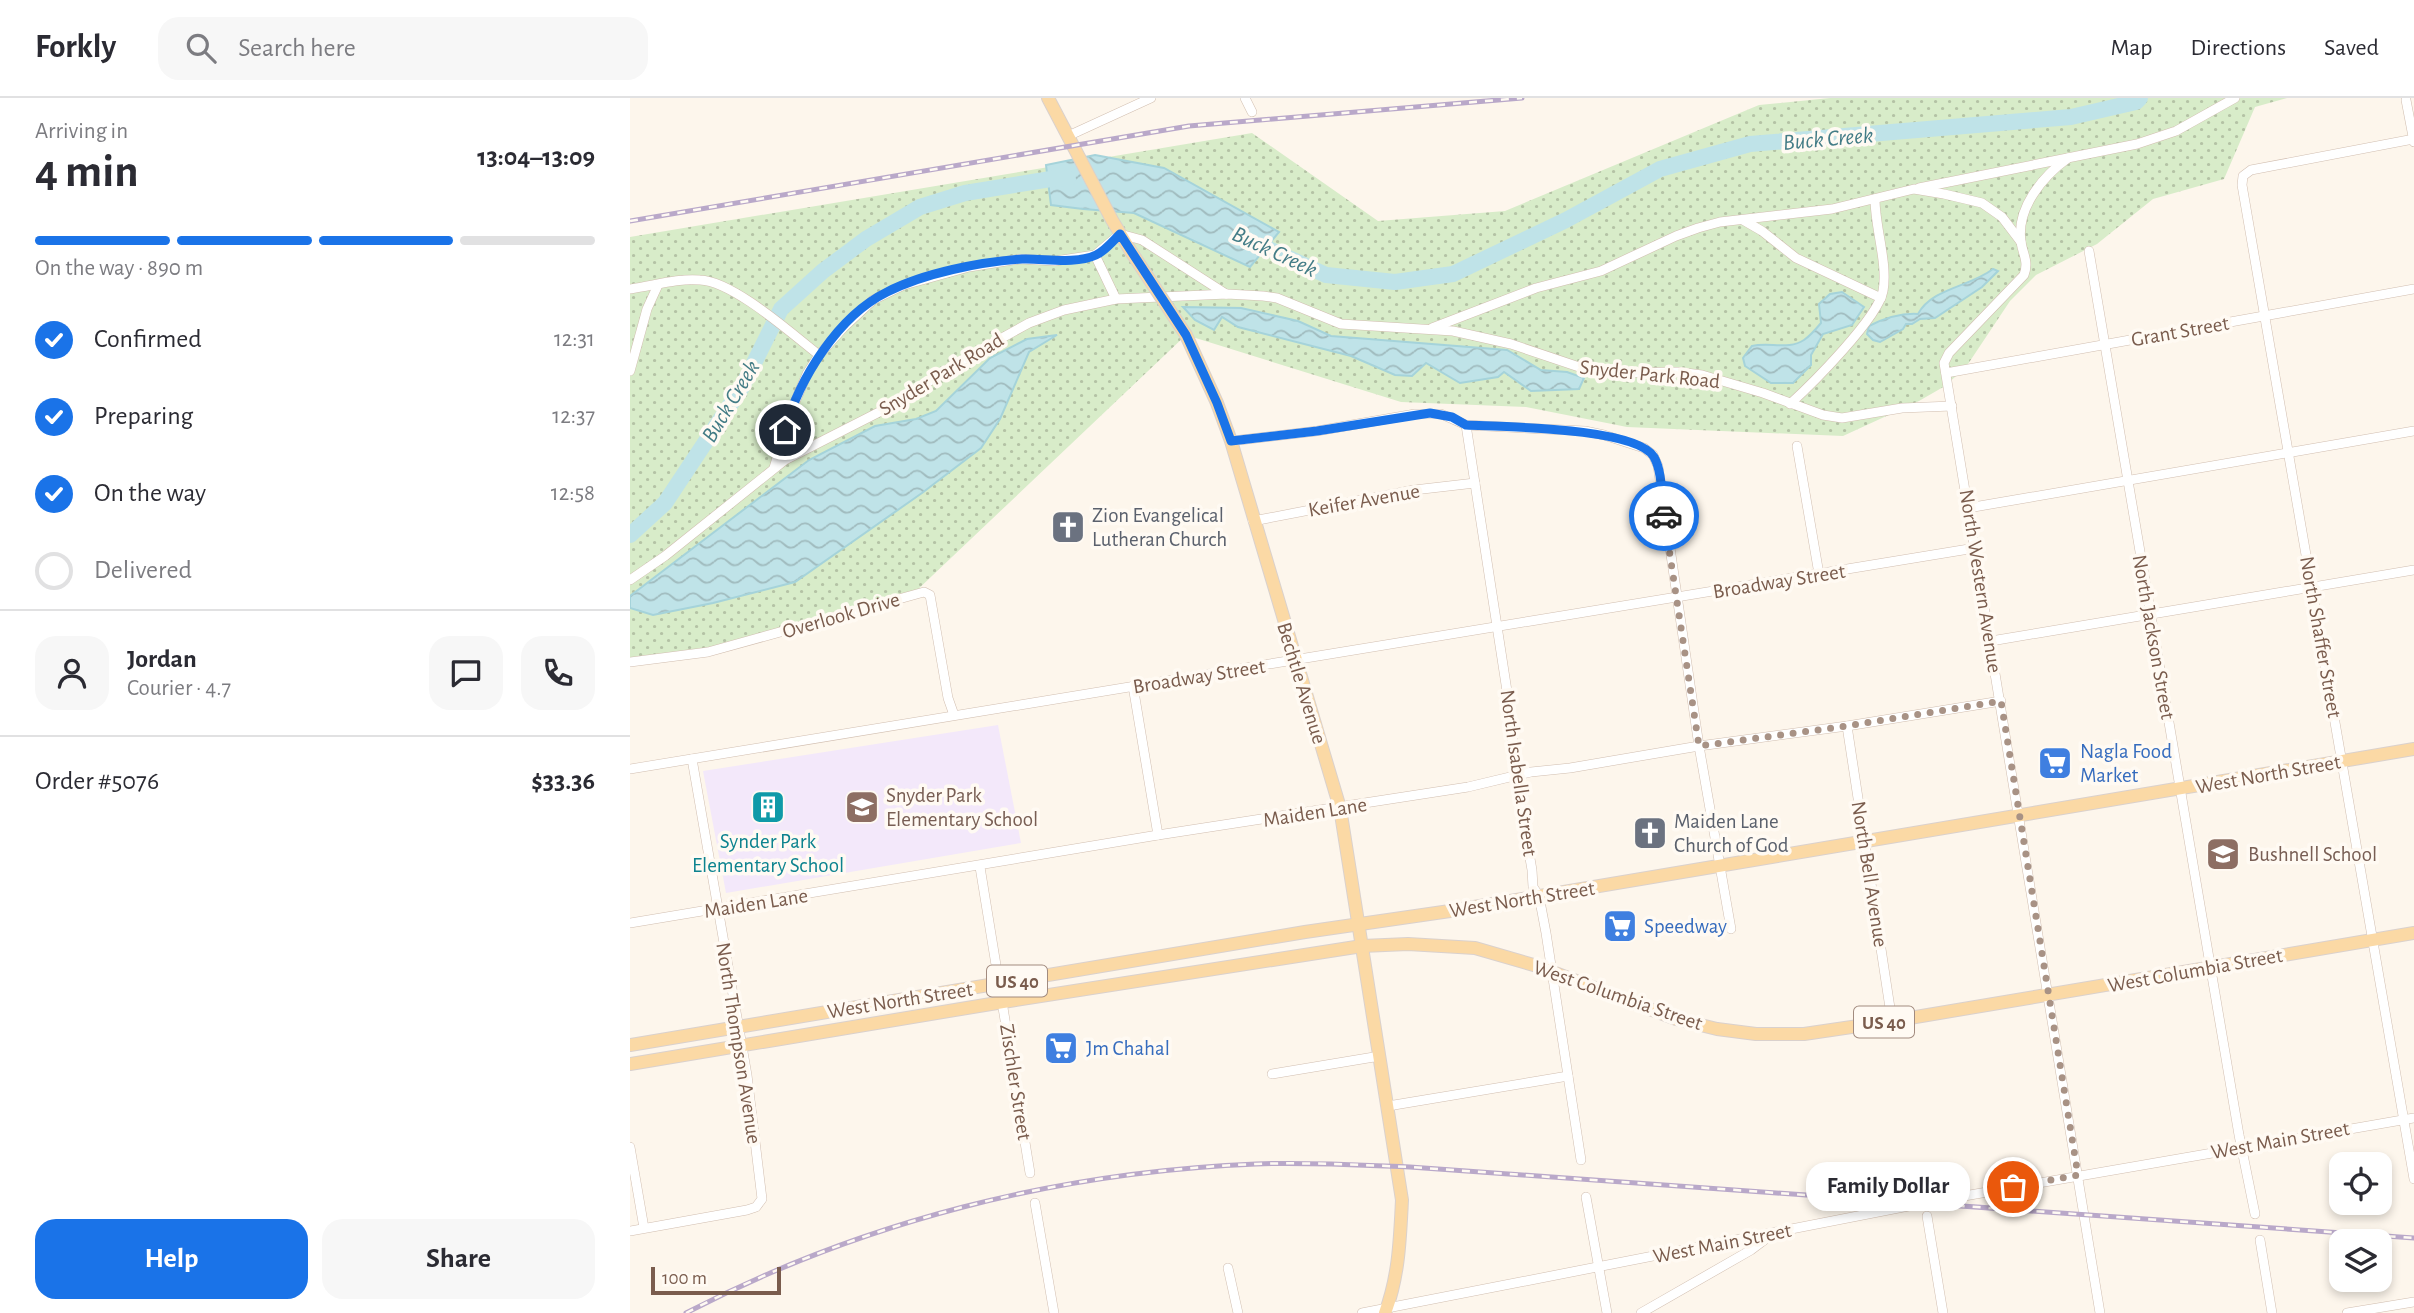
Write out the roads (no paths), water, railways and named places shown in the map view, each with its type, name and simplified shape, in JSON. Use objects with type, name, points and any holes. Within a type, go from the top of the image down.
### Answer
[{"type":"main road","name":"Bechtle Avenue","points":[[1048,98],[1120,234],[1186,335],[1217,403],[1231,441],[1340,808],[1402,1202],[1400,1250],[1394,1288],[1386,1311]]},
{"type":"main road","name":"West North Street","points":[[630,1045],[2414,749]]},
{"type":"main road","name":"West Columbia Street","points":[[1362,946],[1408,944],[1475,948],[1552,972],[1653,1011],[1717,1028],[1756,1034],[1804,1034],[2414,933]]},
{"type":"main road","name":"West North Street","points":[[630,1064],[1362,946]]},
{"type":"street","points":[[1068,136],[1151,98]]},
{"type":"street","points":[[1245,98],[1252,112]]},
{"type":"street","name":"Snyder Park Road","points":[[1427,329],[1536,288],[1601,271],[1698,228],[1741,219],[1802,214],[2137,144],[2161,137],[2235,98]]},
{"type":"street","points":[[2406,100],[2412,117],[2414,140]]},
{"type":"street","name":"North Shaffer Street","points":[[2414,140],[2247,172],[2242,185],[2373,940],[2409,1119],[2414,1179]]},
{"type":"street","points":[[1946,373],[1944,363],[1949,352],[2024,275],[2027,261],[2021,242],[2022,226],[2031,197],[2045,177],[2068,158]]},
{"type":"street","name":"Snyder Park Road","points":[[1914,189],[1982,203],[2002,217],[2021,242]]},
{"type":"street","points":[[1790,404],[1830,365],[1881,298],[1884,279],[1875,199]]},
{"type":"street","points":[[1741,219],[1762,231],[1796,258],[1881,298]]},
{"type":"street","points":[[774,468],[797,395],[819,355],[866,306],[904,285],[969,267],[1020,259],[1055,261],[1096,255],[1120,234],[1142,240],[1227,295]]},
{"type":"street","name":"North Jackson Street","points":[[2090,251],[2241,1147],[2255,1214]]},
{"type":"street","points":[[1096,255],[1116,299]]},
{"type":"street","points":[[630,289],[700,279],[715,282],[738,294],[819,355]]},
{"type":"street","points":[[630,371],[647,309],[658,285]]},
{"type":"street","name":"Grant Street","points":[[1946,373],[2414,289]]},
{"type":"street","name":"Snyder Park Road","points":[[630,580],[713,519],[774,468],[891,405],[964,359],[1029,323],[1064,310],[1116,299],[1227,295],[1276,298],[1341,324],[1453,331],[1511,344],[1591,371],[1678,372],[1702,375],[1823,415],[1842,418],[1902,408],[1952,406]]},
{"type":"street","name":"North Western Avenue","points":[[1946,373],[2100,1313]]},
{"type":"street","points":[[1231,441],[1430,413],[1452,417],[1466,425],[1585,431],[1644,448],[1653,455],[1658,467],[1699,746],[1731,929]]},
{"type":"street","name":"North Isabella Street","points":[[1466,425],[1509,704],[1516,777],[1533,887],[1539,896],[1581,1160]]},
{"type":"street","points":[[1968,508],[2414,431]]},
{"type":"street","points":[[1797,446],[1819,574]]},
{"type":"street","name":"Keifer Avenue","points":[[1253,521],[1414,490],[1475,483]]},
{"type":"street","name":"Broadway Street","points":[[630,769],[1975,548]]},
{"type":"street","points":[[1991,641],[2414,570]]},
{"type":"street","name":"Overlook Drive","points":[[630,662],[708,652],[924,592],[930,595],[947,698],[954,715]]},
{"type":"street","points":[[1133,686],[1158,835]]},
{"type":"street","name":"Maiden Lane","points":[[630,923],[980,867],[1158,835],[1468,787],[1531,772],[2001,701]]},
{"type":"street","name":"North Bell Avenue","points":[[1847,726],[1892,1021]]},
{"type":"street","name":"North Thompson Avenue","points":[[644,1228],[747,1210],[760,1203],[762,1193],[742,1045],[692,759]]},
{"type":"street","name":"Zischler Street","points":[[980,867],[1030,1173]]},
{"type":"street","points":[[1272,1074],[1380,1056]]},
{"type":"street","points":[[1388,1106],[1568,1076]]},
{"type":"street","name":"West Main Street","points":[[1362,1313],[1386,1311],[1774,1232],[2078,1175],[2409,1119]]},
{"type":"street","points":[[630,1147],[644,1228],[630,1231]]},
{"type":"street","points":[[1586,1197],[1607,1313]]},
{"type":"street","points":[[1035,1203],[1054,1313]]},
{"type":"street","points":[[1927,1216],[1943,1313]]},
{"type":"street","points":[[1641,1313],[1751,1250],[1774,1232]]},
{"type":"street","points":[[2260,1240],[2272,1313]]},
{"type":"street","points":[[1228,1268],[1238,1313]]},
{"type":"street","points":[[2347,1313],[2414,1302]]},
{"type":"water","points":[[1095,155],[1164,168],[1279,232],[1250,267],[1134,213],[1051,205],[1046,165]]},
{"type":"water","points":[[1993,269],[1998,271],[1982,287],[1935,318],[1906,324],[1903,329],[1880,342],[1867,334],[1869,326],[1893,317],[1918,314],[1924,305],[1942,293]]},
{"type":"water","points":[[1842,292],[1864,307],[1852,325],[1823,334],[1811,355],[1811,365],[1793,383],[1771,383],[1745,366],[1743,358],[1752,346],[1792,345],[1806,338],[1821,323],[1819,304],[1830,294]]},
{"type":"water","points":[[1183,307],[1241,308],[1298,321],[1331,336],[1507,350],[1541,370],[1567,372],[1584,378],[1579,389],[1531,391],[1504,372],[1498,377],[1460,383],[1426,363],[1412,376],[1395,375],[1351,356],[1238,327],[1222,317],[1214,330],[1195,320]]},
{"type":"water","points":[[1057,335],[1029,352],[1000,419],[981,448],[795,582],[653,615],[630,608],[630,596],[809,460],[875,426],[916,419],[936,411],[990,358],[1027,339]]},
{"type":"waterway","name":"Buck Creek","points":[[1247,239],[1326,275],[1395,282],[1453,274],[1566,220],[1660,169],[1750,144],[2071,117],[2136,102],[2140,98]]},
{"type":"waterway","name":"Buck Creek","points":[[630,535],[665,503],[742,387],[781,309],[823,271],[866,239],[920,207],[965,193],[1057,178],[1068,179]]},
{"type":"railway","points":[[630,221],[1189,126],[1522,98]]},
{"type":"railway","points":[[686,1313],[822,1252],[963,1207],[1035,1190],[1108,1178],[1256,1164],[1410,1167],[2414,1238]]},
{"type":"place","name":"Zion Evangelical Lutheran Church","points":[[1068,527]]},
{"type":"place","name":"Nagla Food Market","points":[[2055,763]]},
{"type":"place","name":"Synder Park Elementary School","points":[[768,807]]},
{"type":"place","name":"Snyder Park Elementary School","points":[[862,807]]},
{"type":"place","name":"Maiden Lane Church of God","points":[[1650,833]]},
{"type":"place","name":"Bushnell School","points":[[2223,854]]},
{"type":"place","name":"Speedway","points":[[1620,926]]},
{"type":"place","name":"Jm Chahal","points":[[1061,1048]]},
{"type":"place","name":"Family Dollar","points":[[2013,1187]]}]
